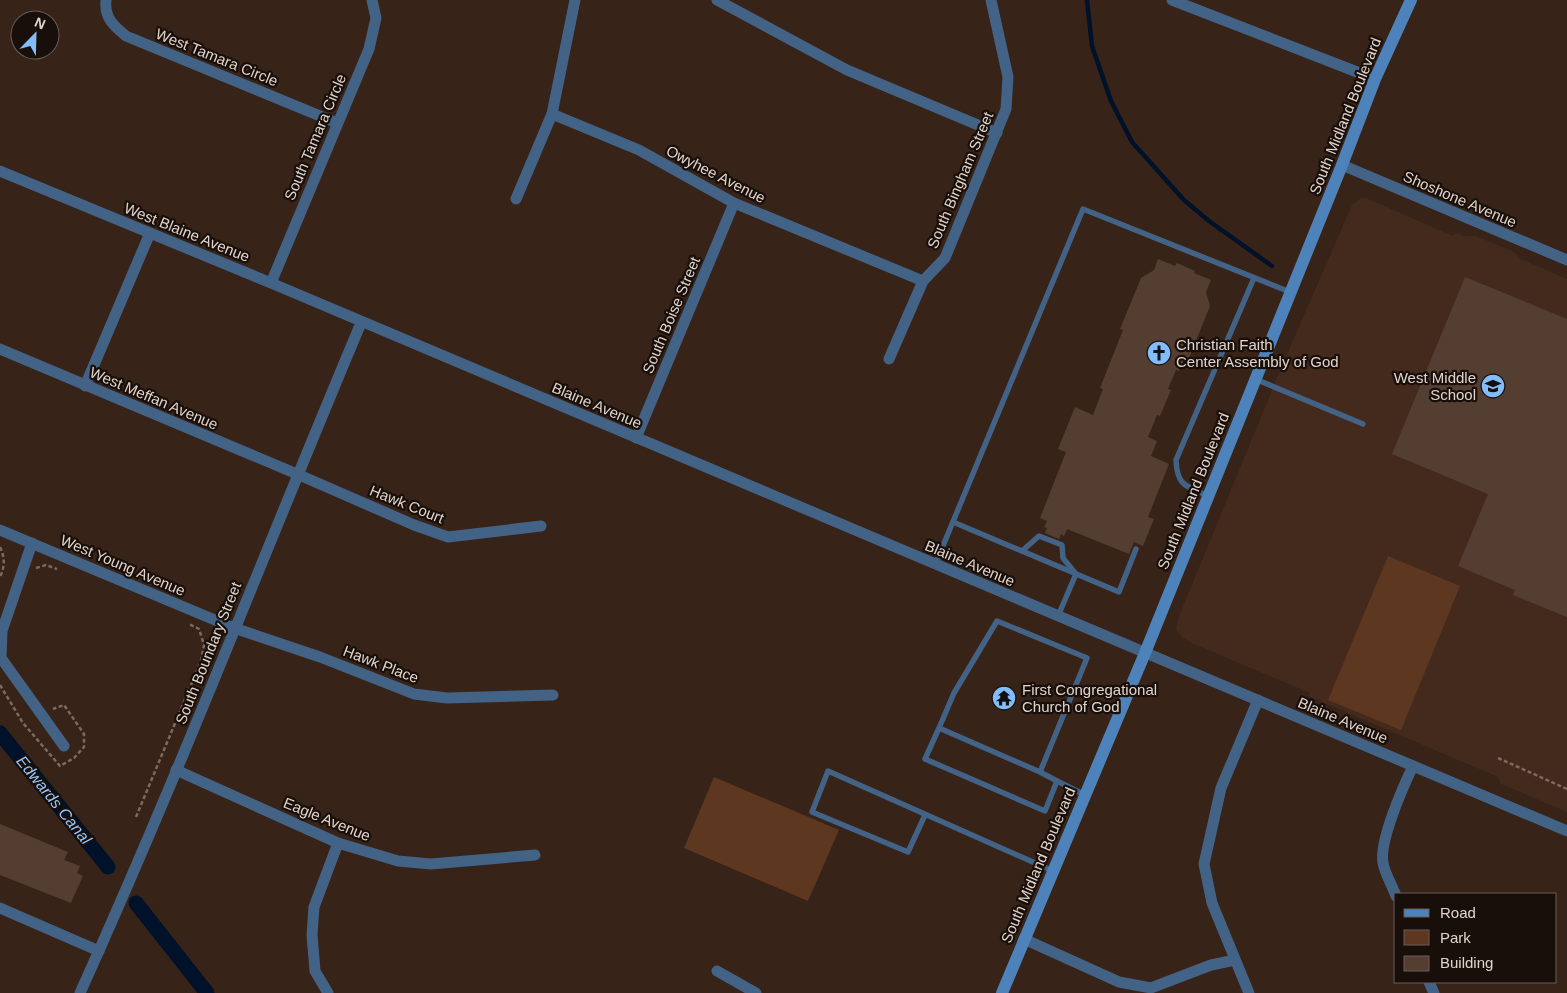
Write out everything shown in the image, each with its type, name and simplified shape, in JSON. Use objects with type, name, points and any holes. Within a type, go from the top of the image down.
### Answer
[{"type":"main road","name":"South Midland Boulevard","points":[[1002,993],[1145,653],[1375,79],[1411,0]]},
{"type":"street","name":"West Tamara Circle","points":[[106,0],[105,8],[110,23],[126,36],[338,123]]},
{"type":"street","name":"South Tamara Circle","points":[[271,283],[369,48],[376,18],[372,0]]},
{"type":"street","points":[[516,199],[552,114],[575,0]]},
{"type":"street","points":[[717,0],[847,70],[997,133]]},
{"type":"street","name":"South Bingham Street","points":[[889,359],[923,282],[945,258],[1006,109],[1008,77],[991,0]]},
{"type":"street","points":[[1172,0],[1375,79]]},
{"type":"street","name":"Owyhee Avenue","points":[[552,114],[639,150],[734,203],[923,282]]},
{"type":"street","name":"Shoshone Avenue","points":[[1342,165],[1567,260]]},
{"type":"street","name":"West Blaine Avenue","points":[[0,171],[361,322]]},
{"type":"street","name":"South Boise Street","points":[[636,438],[734,203]]},
{"type":"street","points":[[86,386],[150,233]]},
{"type":"street","name":"Blaine Avenue","points":[[361,322],[1567,831]]},
{"type":"street","name":"South Boundary Street","points":[[80,993],[122,900],[361,322]]},
{"type":"street","name":"West Meffan Avenue","points":[[0,350],[297,474]]},
{"type":"street","name":"Hawk Court","points":[[297,474],[414,525],[448,537],[541,526]]},
{"type":"street","name":"West Young Avenue","points":[[0,530],[234,628]]},
{"type":"street","points":[[32,543],[2,630],[1,658],[64,746]]},
{"type":"street","name":"Hawk Place","points":[[234,628],[320,657],[414,694],[447,698],[553,695]]},
{"type":"street","points":[[1249,993],[1212,903],[1204,864],[1222,788],[1258,700]]},
{"type":"street","points":[[1395,893],[1383,862],[1386,835],[1400,795],[1413,766]]},
{"type":"street","name":"Eagle Avenue","points":[[176,770],[338,843],[398,861],[431,864],[534,855]]},
{"type":"street","points":[[328,993],[315,971],[312,926],[314,907],[338,843]]},
{"type":"street","points":[[0,908],[99,951]]},
{"type":"street","points":[[1024,939],[1119,982],[1151,988],[1211,965],[1235,960]]},
{"type":"street","points":[[717,971],[756,993]]},
{"type":"lane","points":[[936,564],[1083,209],[1290,292]]},
{"type":"lane","points":[[1208,496],[1182,483],[1176,474],[1176,460],[1254,278]]},
{"type":"lane","points":[[1255,380],[1363,424]]},
{"type":"lane","points":[[953,522],[1119,592],[1136,549]]},
{"type":"lane","points":[[1022,551],[1039,536],[1062,545],[1063,558],[1076,574]]},
{"type":"lane","points":[[1058,616],[1076,574]]},
{"type":"lane","points":[[1040,772],[1087,658],[997,621],[954,693],[925,759],[1045,811],[1058,781]]},
{"type":"lane","points":[[939,728],[1040,772],[1085,795]]},
{"type":"lane","points":[[925,814],[908,852],[812,812],[828,771],[925,814],[1053,871]]},
{"type":"path","points":[[0,547],[4,557],[4,569],[0,577]]},
{"type":"path","points":[[34,568],[46,565],[62,571]]},
{"type":"path","points":[[136,817],[201,661],[204,645],[199,630],[186,622]]},
{"type":"path","points":[[0,685],[23,723],[60,766],[74,758],[84,747],[84,734],[64,705],[56,709],[48,709]]},
{"type":"path","points":[[1498,758],[1567,789]]},
{"type":"shaded area","points":[[1361,198],[1366,198],[1453,236],[1454,234],[1460,234],[1476,236],[1514,252],[1521,259],[1567,279],[1567,812],[1501,784],[1498,777],[1308,696],[1310,693],[1194,644],[1183,638],[1176,630],[1179,616],[1284,361],[1352,205]]},
{"type":"green space","points":[[1388,556],[1460,586],[1401,730],[1328,700]]},
{"type":"green space","points":[[714,777],[839,830],[808,901],[684,848]]},
{"type":"building","points":[[1158,259],[1175,266],[1177,263],[1211,280],[1206,292],[1210,306],[1189,358],[1185,357],[1179,371],[1176,370],[1168,389],[1171,390],[1160,416],[1157,415],[1148,437],[1157,441],[1151,456],[1169,464],[1148,517],[1154,519],[1143,546],[1134,542],[1129,554],[1067,529],[1064,536],[1061,534],[1059,539],[1045,533],[1047,528],[1044,527],[1047,521],[1040,518],[1066,452],[1058,449],[1075,407],[1093,415],[1103,389],[1100,388],[1123,330],[1120,329],[1141,278],[1154,270]]},
{"type":"building","name":"West Middle School","points":[[1465,277],[1567,319],[1567,617],[1513,595],[1515,590],[1458,566],[1488,494],[1392,454]]},
{"type":"building","points":[[0,824],[68,852],[64,860],[80,866],[77,873],[83,876],[71,903],[0,875]]},
{"type":"waterway","points":[[1087,0],[1092,46],[1111,101],[1132,142],[1184,200],[1209,221],[1272,266]]},
{"type":"waterway","name":"Edwards Canal","points":[[0,733],[108,867]]},
{"type":"waterway","name":"Edwards Canal","points":[[136,903],[207,993]]},
{"type":"place","name":"Christian Faith Center Assembly of God","points":[[1159,353]]},
{"type":"place","name":"West Middle School","points":[[1493,386]]},
{"type":"place","name":"First Congregational Church of God","points":[[1004,698]]}]
